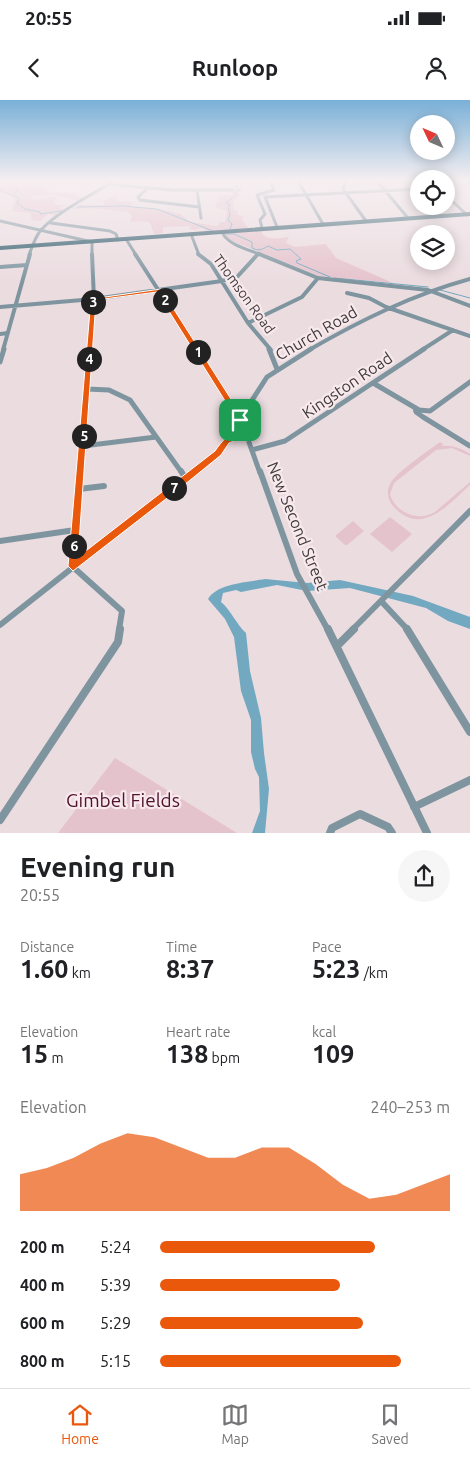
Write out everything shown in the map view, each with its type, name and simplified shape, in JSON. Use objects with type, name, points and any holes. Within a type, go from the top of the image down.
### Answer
[{"type":"main road","points":[[0,248],[450,215]]},
{"type":"street","points":[[0,362],[32,246],[42,230],[62,215]]},
{"type":"street","points":[[262,228],[260,220],[265,215]]},
{"type":"street","points":[[272,215],[277,228]]},
{"type":"street","points":[[318,215],[323,224]]},
{"type":"street","points":[[362,215],[366,221]]},
{"type":"street","points":[[0,221],[92,242],[94,299],[73,566],[122,611],[118,642],[1,816]]},
{"type":"street","points":[[51,223],[112,231],[116,234],[118,240]]},
{"type":"street","points":[[222,232],[224,237],[233,242],[318,278],[428,290],[470,306]]},
{"type":"street","name":"Thomson Road","points":[[191,234],[198,254],[211,264],[248,323],[272,352],[277,369]]},
{"type":"street","name":"New Second Street","points":[[126,239],[240,420],[297,574],[336,646],[427,833]]},
{"type":"street","points":[[0,306],[94,299],[222,281],[237,277],[259,253]]},
{"type":"street","points":[[0,267],[28,265]]},
{"type":"street","points":[[248,323],[302,296],[318,278]]},
{"type":"street","name":"Church Road","points":[[0,625],[218,453],[267,377],[277,369],[386,307],[428,290],[470,279]]},
{"type":"street","points":[[347,293],[369,298],[386,307],[470,336]]},
{"type":"street","name":"Kingston Road","points":[[252,450],[285,441],[452,330]]},
{"type":"street","points":[[0,334],[8,333]]},
{"type":"street","points":[[373,383],[419,410],[430,411],[470,382]]},
{"type":"street","points":[[86,389],[110,390],[130,400],[186,479]]},
{"type":"street","points":[[415,408],[416,412],[424,418],[470,446]]},
{"type":"street","points":[[226,441],[237,436],[247,438]]},
{"type":"street","points":[[83,446],[156,437]]},
{"type":"street","points":[[78,489],[104,486]]},
{"type":"street","points":[[336,646],[470,511]]},
{"type":"street","points":[[0,541],[75,530]]},
{"type":"street","points":[[382,600],[406,629],[470,732]]},
{"type":"street","points":[[414,807],[470,780]]},
{"type":"street","points":[[330,833],[332,828],[360,814],[388,826],[392,833]]},
{"type":"green space","points":[[31,215],[47,215],[40,221],[32,220]]},
{"type":"green space","points":[[131,215],[182,215],[189,222],[217,226],[220,222],[225,222],[226,215],[243,216],[242,220],[250,230],[260,230],[268,238],[289,237],[286,243],[295,247],[326,244],[336,258],[393,283],[319,276],[226,238],[224,233],[206,231],[202,228],[193,230],[189,228],[191,226],[163,227],[163,233],[154,234],[150,223],[130,221]]},
{"type":"green space","points":[[440,442],[443,444],[442,446],[460,449],[470,454],[470,456],[452,448],[436,450],[394,483],[390,494],[393,501],[402,511],[408,514],[415,516],[429,515],[470,482],[470,485],[434,515],[414,519],[403,515],[390,501],[388,493],[390,484],[405,468]]},
{"type":"green space","points":[[390,517],[412,534],[392,552],[370,534]]},
{"type":"green space","points":[[353,521],[364,531],[345,545],[335,536]]},
{"type":"green space","name":"Gimbel Fields","points":[[115,758],[237,833],[58,833]]},
{"type":"water","points":[[265,579],[307,583],[340,580],[413,596],[470,617],[470,629],[448,621],[426,608],[350,588],[307,591],[277,585],[241,592],[236,590],[223,593],[221,602],[246,633],[250,671],[261,718],[269,789],[265,833],[252,833],[260,811],[259,777],[251,752],[251,720],[241,691],[234,637],[225,619],[208,599],[212,594],[226,586]]},
{"type":"waterway","points":[[173,215],[213,231]]},
{"type":"waterway","points":[[230,215],[228,220],[232,224],[230,229]]},
{"type":"waterway","points":[[225,234],[234,234],[252,242],[252,248],[256,250],[268,246],[277,250],[290,249],[301,259],[296,261],[297,263],[330,277]]},
{"type":"waterway","points":[[334,278],[428,287]]},
{"type":"waterway","points":[[440,290],[470,298]]},
{"type":"waterway","points":[[216,603],[221,610]]},
{"type":"route","points":[[159,290],[240,420],[247,438],[237,436],[226,441],[218,453],[73,566],[94,299],[159,290]]}]
